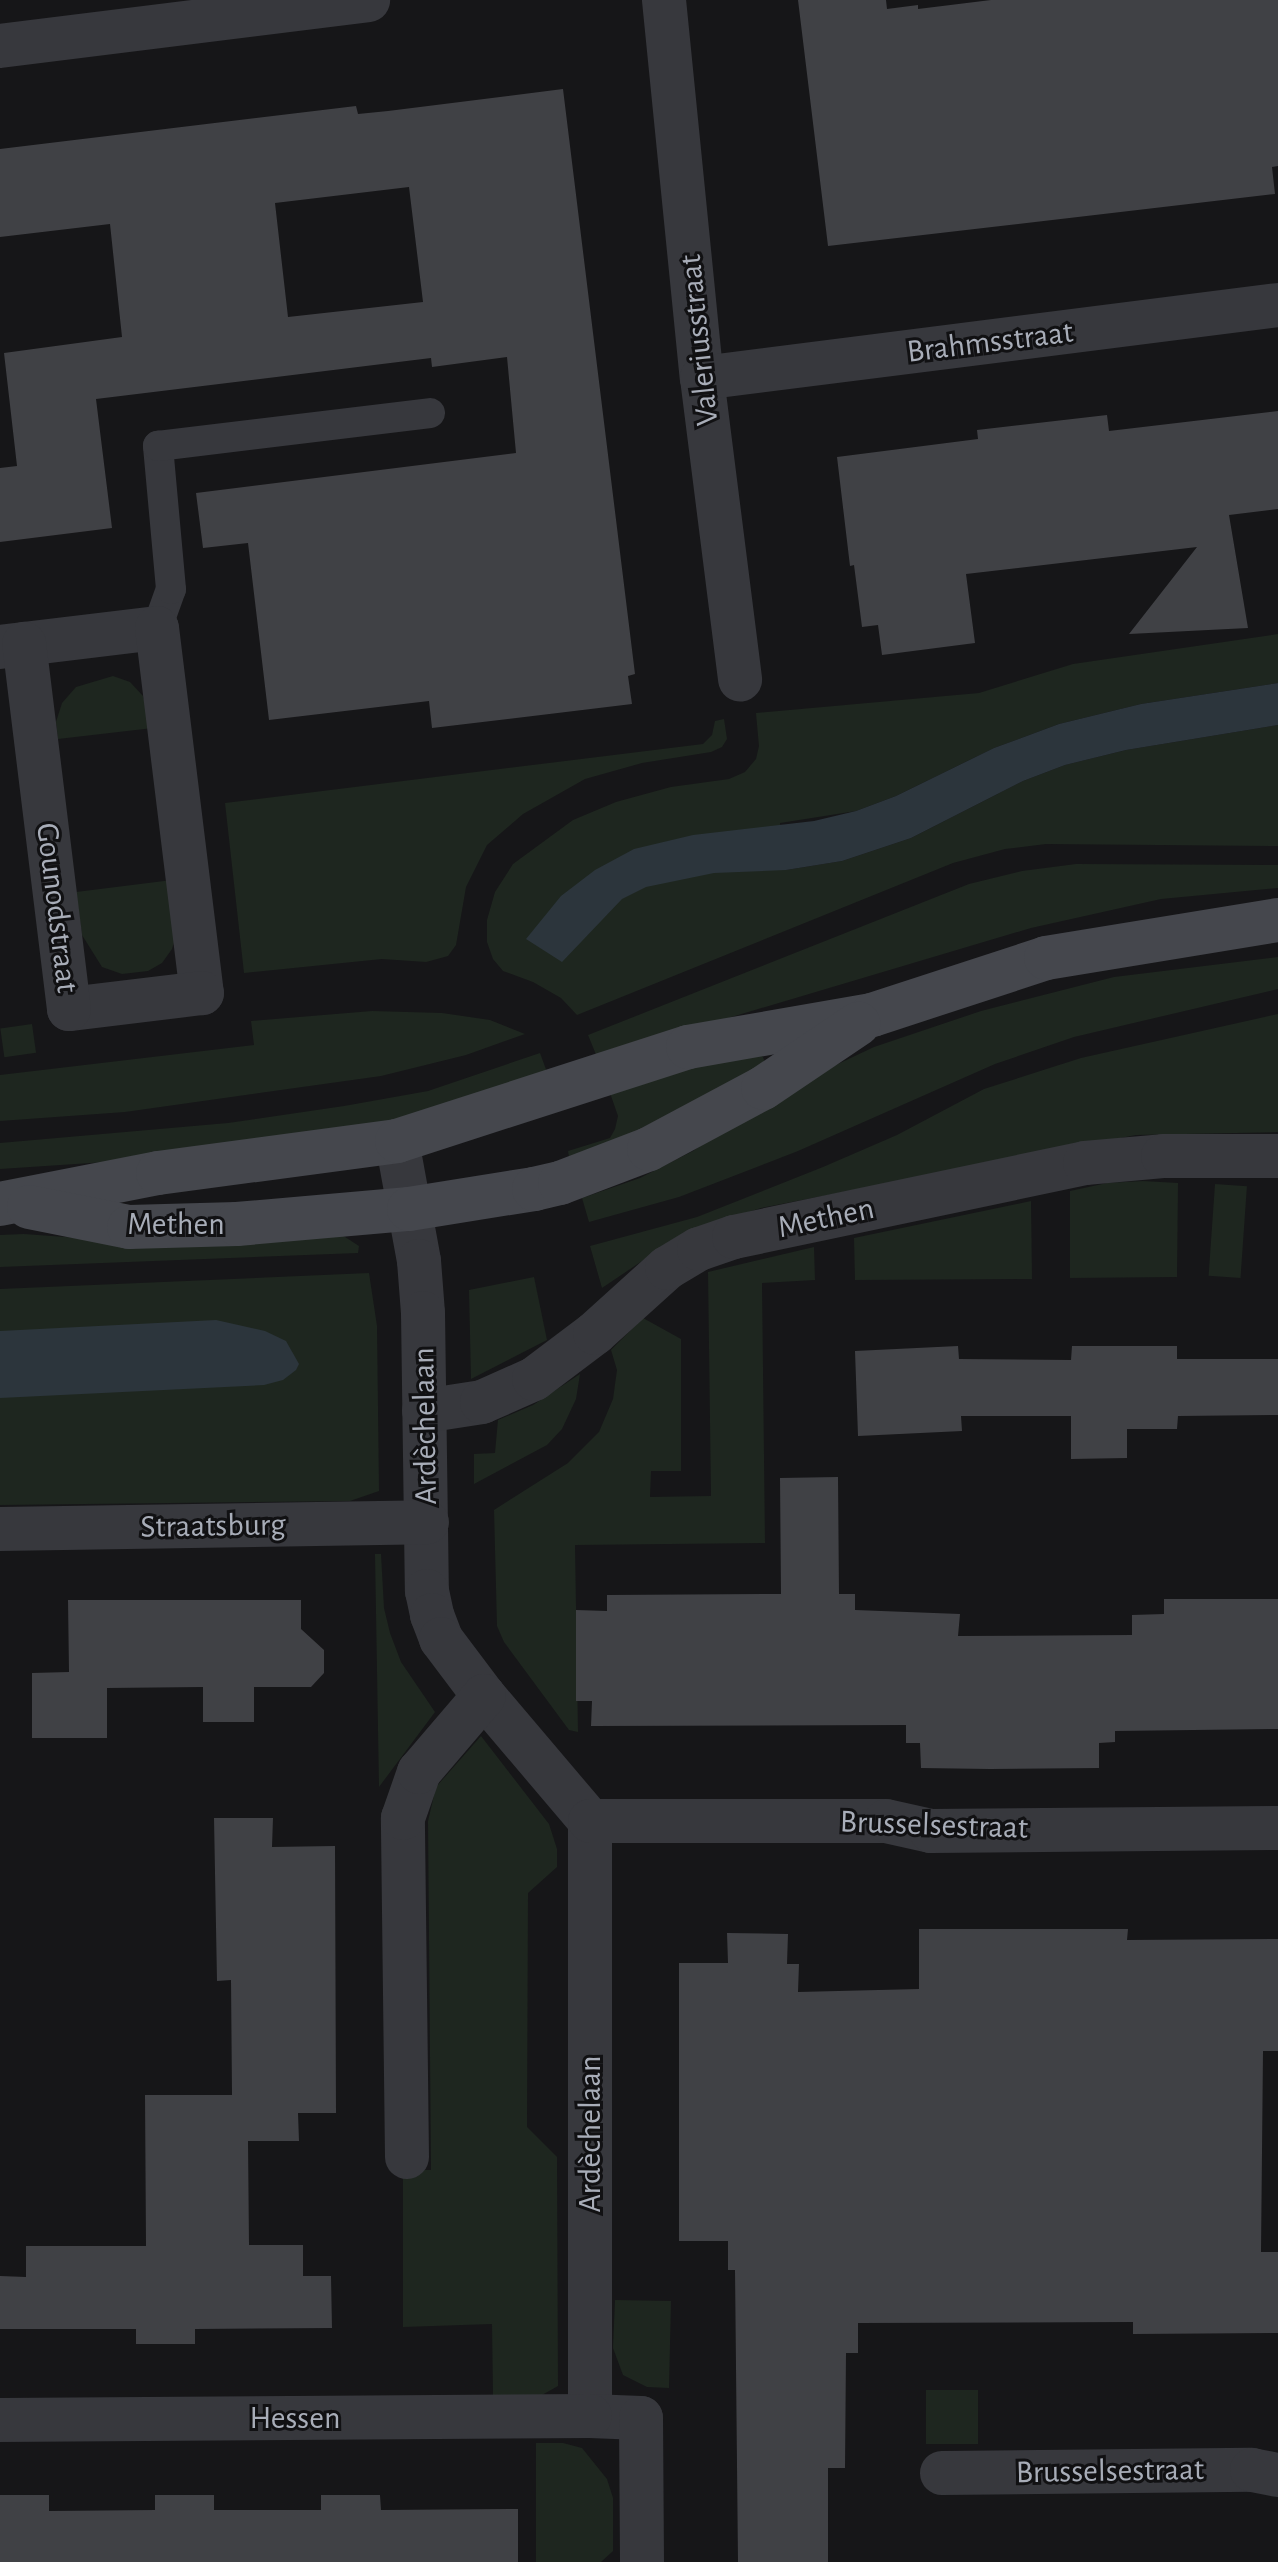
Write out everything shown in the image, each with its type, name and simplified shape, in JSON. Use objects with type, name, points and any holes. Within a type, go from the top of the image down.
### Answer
[{"type":"street","points":[[0,46],[368,0]]},
{"type":"street","name":"Valeriusstraat","points":[[664,0],[702,378],[740,680]]},
{"type":"street","name":"Brahmsstraat","points":[[702,378],[1278,305]]},
{"type":"street","name":"Gounodstraat","points":[[157,628],[202,993],[69,1009],[12,646],[157,628]]},
{"type":"street","name":"Methen","points":[[6,1204],[158,1173],[397,1141],[688,1047],[872,1015],[1046,958],[1278,920]]},
{"type":"street","name":"Methen","points":[[6,1204],[129,1227],[237,1224],[409,1209],[560,1183],[649,1149],[763,1088],[872,1015]]},
{"type":"street","name":"Ardèchelaan","points":[[397,1141],[423,1313],[427,1591],[432,1615],[441,1639],[484,1696],[590,1821],[590,2416]]},
{"type":"street","name":"Methen","points":[[424,1411],[482,1402],[534,1379],[595,1333],[667,1268],[699,1249],[734,1237],[1085,1163],[1163,1156],[1278,1156]]},
{"type":"street","name":"Straatsburg","points":[[0,1529],[427,1522]]},
{"type":"street","points":[[407,2157],[403,1818],[419,1772],[484,1696]]},
{"type":"street","name":"Brusselsestraat","points":[[590,1821],[886,1821],[931,1831],[1278,1828]]},
{"type":"street","points":[[590,2416],[641,2418],[642,2562]]},
{"type":"street","name":"Hessen","points":[[0,2420],[590,2416]]},
{"type":"street","name":"Brusselsestraat","points":[[942,2473],[1252,2470],[1278,2475]]},
{"type":"lane","name":"Gounodstraat","points":[[157,628],[171,589],[158,446],[430,413]]},
{"type":"shaded area","points":[[1278,634],[1278,683],[1141,704],[1059,724],[994,748],[896,796],[856,811],[780,823],[786,870],[842,861],[911,838],[1023,781],[1065,765],[1126,750],[1278,725],[1278,846],[1046,844],[1005,849],[953,863],[577,1015],[561,998],[533,982],[503,971],[493,959],[487,942],[487,920],[495,892],[513,864],[573,820],[616,802],[671,787],[729,779],[745,772],[756,759],[759,746],[756,713],[979,693],[1073,664]]},
{"type":"shaded area","points":[[113,676],[130,682],[143,696],[153,728],[58,739],[56,722],[62,703],[76,687]]},
{"type":"shaded area","points":[[1278,683],[1278,725],[1126,750],[1065,765],[1023,781],[911,838],[842,861],[786,870],[714,873],[646,887],[622,899],[562,962],[526,939],[561,896],[595,870],[634,849],[693,835],[814,821],[856,811],[896,796],[994,748],[1059,724],[1141,704]]},
{"type":"shaded area","points":[[724,719],[727,739],[722,747],[711,752],[642,763],[585,779],[523,814],[487,845],[466,887],[456,945],[448,956],[426,962],[382,959],[244,973],[225,803],[703,744],[712,735],[715,721]]},
{"type":"shaded area","points":[[1076,864],[1278,865],[1278,888],[1161,899],[1031,928],[597,1057],[588,1035],[969,884],[1022,871]]},
{"type":"shaded area","points":[[172,880],[177,933],[172,949],[162,963],[148,971],[122,974],[102,967],[82,935],[76,892]]},
{"type":"shaded area","points":[[1278,957],[1278,989],[1074,1037],[995,1064],[798,1151],[679,1197],[589,1222],[582,1198],[640,1178],[693,1151],[744,1115],[804,1080],[874,1047],[981,1011],[1114,977]]},
{"type":"shaded area","points":[[372,1011],[442,1013],[490,1020],[525,1034],[466,1055],[381,1076],[125,1112],[0,1121],[0,1075],[254,1045],[251,1021]]},
{"type":"shaded area","points":[[1278,1014],[1278,1132],[1136,1135],[761,1208],[685,1232],[602,1288],[590,1246],[697,1217],[823,1167],[897,1135],[984,1089],[1081,1058]]},
{"type":"shaded area","points":[[32,1024],[36,1053],[4,1057],[0,1028]]},
{"type":"shaded area","points":[[760,1050],[765,1062],[761,1069],[614,1142],[569,1157],[568,1151],[610,1138],[618,1116],[609,1090]]},
{"type":"shaded area","points":[[540,1053],[548,1075],[395,1125],[121,1161],[0,1169],[0,1143],[228,1123],[344,1106],[428,1091]]},
{"type":"shaded area","points":[[1107,1183],[1178,1183],[1177,1277],[1070,1278],[1070,1191]]},
{"type":"shaded area","points":[[1215,1184],[1247,1186],[1241,1278],[1209,1276]]},
{"type":"shaded area","points":[[1031,1201],[1032,1279],[855,1280],[854,1238]]},
{"type":"shaded area","points":[[0,1235],[107,1240],[342,1235],[359,1246],[358,1253],[0,1267]]},
{"type":"shaded area","points":[[814,1247],[815,1280],[762,1283],[765,1543],[575,1545],[578,1732],[569,1730],[504,1642],[497,1626],[494,1510],[568,1463],[599,1432],[613,1399],[617,1370],[611,1350],[643,1318],[681,1339],[681,1471],[651,1471],[650,1497],[711,1496],[708,1272]]},
{"type":"shaded area","points":[[369,1273],[377,1326],[379,1491],[350,1501],[0,1505],[0,1289]]},
{"type":"shaded area","points":[[534,1277],[547,1340],[471,1379],[469,1290]]},
{"type":"shaded area","points":[[216,1320],[265,1331],[286,1341],[299,1364],[296,1370],[283,1380],[264,1385],[0,1398],[0,1331]]},
{"type":"shaded area","points":[[580,1374],[576,1399],[562,1429],[547,1445],[474,1484],[474,1454],[495,1453],[498,1420],[533,1405]]},
{"type":"shaded area","points":[[375,1554],[381,1554],[384,1608],[401,1662],[435,1712],[379,1787]]},
{"type":"shaded area","points":[[481,1736],[549,1824],[557,1849],[557,1867],[528,1893],[527,2127],[557,2157],[558,2386],[542,2395],[493,2395],[492,2324],[403,2327],[403,2170],[431,2170],[428,1821],[436,1787]]},
{"type":"shaded area","points":[[615,2300],[671,2301],[669,2388],[647,2387],[623,2375],[613,2348]]},
{"type":"shaded area","points":[[926,2390],[978,2390],[978,2444],[926,2444]]},
{"type":"shaded area","points":[[536,2443],[563,2443],[582,2448],[607,2479],[613,2498],[613,2551],[601,2562],[536,2562]]},
{"type":"building","points":[[798,0],[886,0],[887,9],[918,5],[918,9],[991,0],[1278,0],[1278,166],[1272,167],[1275,194],[828,246]]},
{"type":"building","points":[[563,89],[635,674],[628,676],[632,704],[432,728],[429,701],[269,720],[248,543],[203,548],[196,493],[516,453],[507,357],[432,367],[431,358],[96,399],[112,528],[0,542],[0,468],[17,466],[4,353],[122,337],[110,224],[0,237],[0,149],[356,106],[358,114]],"holes":[[[409,187],[423,302],[288,317],[275,203]]]},
{"type":"building","points":[[1278,411],[1278,509],[1229,515],[1248,628],[1129,634],[1197,547],[966,574],[975,643],[882,655],[878,625],[862,627],[854,565],[850,566],[837,457],[978,439],[977,430],[1107,415],[1109,431]]},
{"type":"building","points":[[958,1346],[959,1359],[1071,1360],[1072,1346],[1177,1346],[1177,1359],[1278,1359],[1278,1415],[1178,1416],[1177,1429],[1127,1429],[1127,1458],[1071,1459],[1071,1416],[961,1416],[962,1431],[858,1436],[855,1351]]},
{"type":"building","points":[[838,1477],[839,1594],[855,1594],[855,1610],[960,1614],[958,1636],[1132,1635],[1132,1615],[1164,1614],[1164,1599],[1278,1599],[1278,1729],[1115,1731],[1115,1742],[1099,1743],[1099,1768],[990,1769],[921,1768],[920,1743],[906,1743],[906,1725],[591,1726],[592,1701],[576,1701],[576,1610],[607,1611],[607,1595],[781,1594],[780,1478]]},
{"type":"building","points":[[68,1600],[301,1600],[301,1629],[324,1650],[324,1673],[311,1687],[254,1687],[254,1722],[203,1722],[203,1687],[107,1688],[107,1738],[32,1738],[32,1673],[69,1672]]},
{"type":"building","points":[[214,1818],[273,1818],[272,1847],[335,1846],[336,2113],[298,2113],[299,2141],[248,2141],[249,2245],[303,2245],[303,2276],[331,2276],[332,2328],[195,2329],[195,2344],[136,2344],[136,2329],[0,2329],[0,2276],[26,2277],[26,2246],[146,2246],[145,2095],[232,2095],[231,1980],[217,1981]]},
{"type":"building","points":[[919,1929],[1128,1929],[1127,1940],[1278,1939],[1278,2051],[1263,2051],[1261,2252],[1278,2252],[1278,2333],[1133,2334],[1133,2322],[858,2323],[858,2353],[846,2353],[845,2468],[828,2468],[828,2562],[738,2562],[735,2270],[728,2270],[728,2241],[679,2241],[679,1963],[728,1963],[727,1933],[788,1934],[787,1964],[799,1964],[798,1992],[919,1989]]},
{"type":"building","points":[[0,2495],[49,2495],[49,2511],[155,2510],[155,2495],[214,2495],[214,2510],[321,2510],[321,2495],[380,2495],[381,2510],[518,2509],[518,2562],[0,2562]]}]
